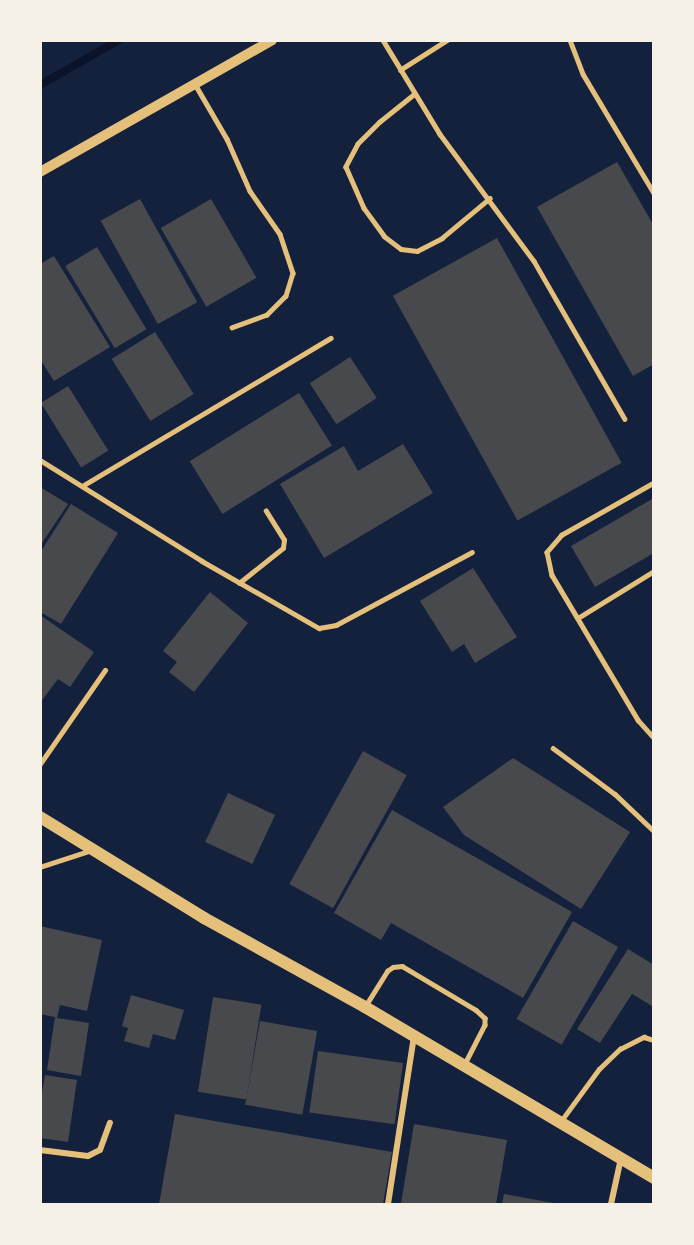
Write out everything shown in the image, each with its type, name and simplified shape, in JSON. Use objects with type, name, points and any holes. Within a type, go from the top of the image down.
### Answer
[{"type":"main road","points":[[40,817],[204,918],[365,1007],[654,1178]]},
{"type":"street","points":[[40,172],[272,40]]},
{"type":"street","points":[[388,1204],[414,1036]]},
{"type":"street","points":[[40,1149],[88,1156],[100,1149],[110,1123]]},
{"type":"street","points":[[611,1204],[621,1158]]},
{"type":"lane","points":[[383,40],[440,134],[534,261],[625,419]]},
{"type":"lane","points":[[400,70],[447,40]]},
{"type":"lane","points":[[570,40],[583,74],[654,193]]},
{"type":"lane","points":[[195,84],[227,139],[250,191],[280,234],[294,273],[286,296],[267,315],[232,328]]},
{"type":"lane","points":[[415,94],[380,122],[358,144],[346,167],[364,208],[384,236],[401,249],[417,251],[442,238],[489,198]]},
{"type":"lane","points":[[84,485],[331,338]]},
{"type":"lane","points":[[40,460],[84,485],[239,583],[319,628],[336,625],[472,552]]},
{"type":"lane","points":[[654,483],[562,535],[547,552],[552,575],[638,720],[654,738]]},
{"type":"lane","points":[[239,583],[283,548],[284,540],[281,533],[266,511]]},
{"type":"lane","points":[[578,618],[654,571]]},
{"type":"lane","points":[[40,764],[105,670]]},
{"type":"lane","points":[[553,748],[607,788],[654,831]]},
{"type":"lane","points":[[40,867],[95,850]]},
{"type":"lane","points":[[365,1007],[387,971],[393,967],[402,966],[476,1010],[485,1018],[485,1025],[463,1066]]},
{"type":"lane","points":[[561,1121],[599,1069],[621,1049],[644,1037],[654,1040]]},
{"type":"building","points":[[617,162],[654,226],[654,364],[633,376],[537,207]]},
{"type":"building","points":[[140,199],[197,302],[158,324],[101,221]]},
{"type":"building","points":[[211,199],[256,278],[206,307],[161,228]]},
{"type":"building","points":[[497,238],[622,463],[518,520],[393,296]]},
{"type":"building","points":[[97,247],[146,329],[115,348],[65,266]]},
{"type":"building","points":[[54,256],[110,347],[54,381],[40,359],[40,264]]},
{"type":"building","points":[[155,332],[194,394],[150,421],[112,359]]},
{"type":"building","points":[[350,357],[377,398],[336,424],[310,383]]},
{"type":"building","points":[[68,386],[108,450],[81,467],[41,403]]},
{"type":"building","points":[[299,393],[332,446],[222,514],[190,461]]},
{"type":"building","points":[[403,444],[433,493],[324,558],[280,484],[344,446],[358,471]]},
{"type":"building","points":[[40,487],[68,504],[40,546]]},
{"type":"building","points":[[654,498],[654,553],[595,587],[571,546]]},
{"type":"building","points":[[71,504],[118,533],[61,624],[40,612],[40,553]]},
{"type":"building","points":[[473,568],[517,637],[475,663],[464,644],[452,652],[420,601]]},
{"type":"building","points":[[210,592],[248,623],[194,692],[169,672],[177,662],[163,651]]},
{"type":"building","points":[[40,615],[94,652],[70,687],[58,679],[40,703]]},
{"type":"building","points":[[363,751],[407,775],[333,908],[289,884]]},
{"type":"building","points":[[513,758],[630,832],[581,909],[464,835],[443,807]]},
{"type":"building","points":[[228,793],[275,815],[252,864],[205,842]]},
{"type":"building","points":[[392,810],[572,912],[523,998],[391,923],[381,940],[334,913]]},
{"type":"building","points":[[573,921],[618,947],[562,1045],[516,1019]]},
{"type":"building","points":[[40,926],[102,940],[87,1011],[60,1005],[57,1018],[89,1023],[81,1076],[47,1070],[55,1017],[40,1014]]},
{"type":"building","points":[[628,949],[654,965],[654,1007],[632,994],[600,1043],[577,1029]]},
{"type":"building","points":[[131,995],[184,1010],[175,1040],[153,1034],[149,1048],[124,1041],[128,1028],[122,1026]]},
{"type":"building","points":[[213,997],[261,1005],[246,1099],[198,1092]]},
{"type":"building","points":[[260,1021],[317,1031],[302,1115],[245,1105]]},
{"type":"building","points":[[318,1051],[403,1063],[395,1124],[309,1112]]},
{"type":"building","points":[[45,1075],[77,1080],[68,1142],[40,1138],[40,1104]]},
{"type":"building","points":[[175,1114],[392,1152],[383,1204],[159,1204]]},
{"type":"building","points":[[414,1124],[507,1140],[496,1204],[401,1204]]},
{"type":"building","points":[[504,1194],[554,1203],[554,1204],[502,1204]]},
{"type":"waterway","points":[[40,85],[119,40]]}]
